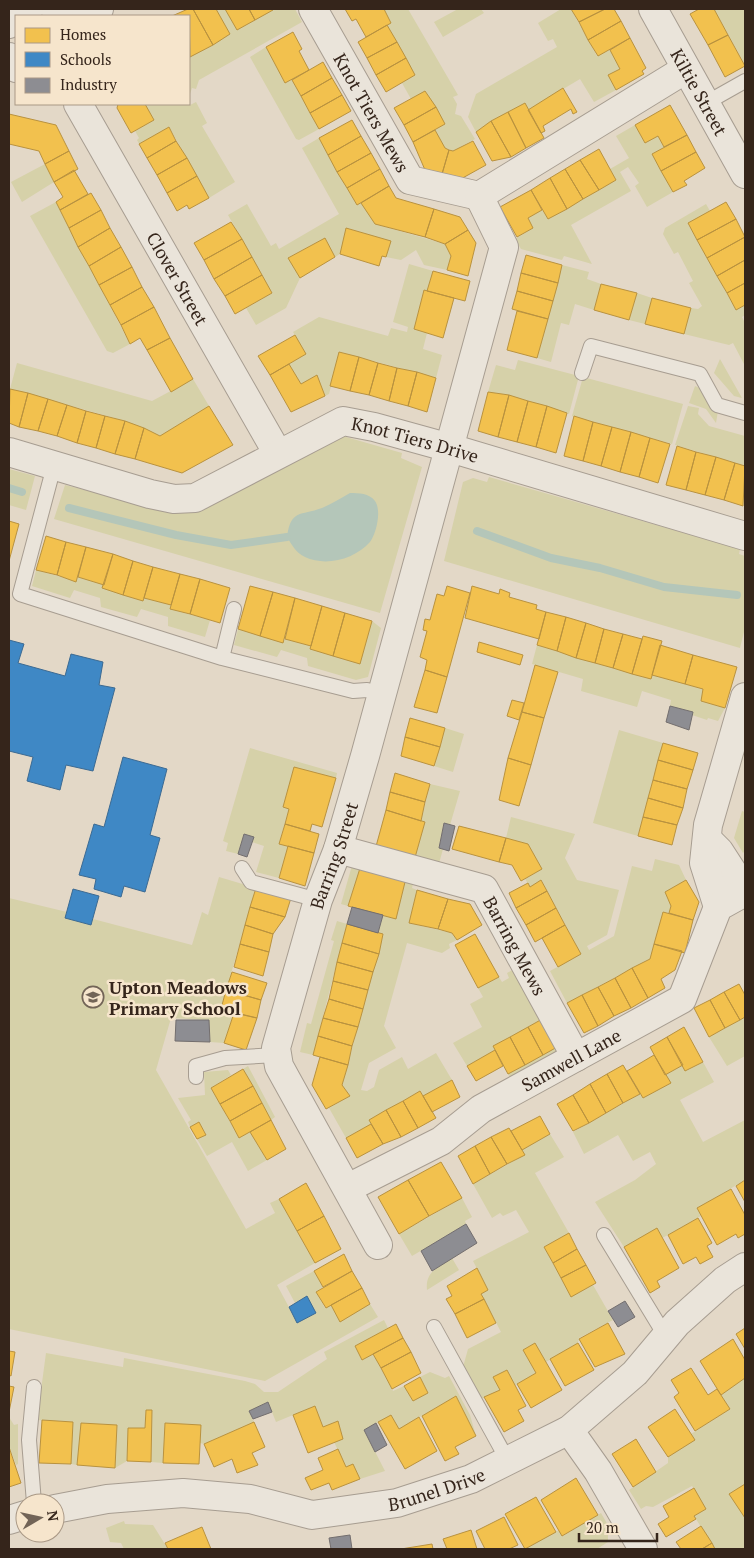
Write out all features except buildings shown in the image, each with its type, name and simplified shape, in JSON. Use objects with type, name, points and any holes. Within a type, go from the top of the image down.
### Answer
[{"type":"street","points":[[88,15],[99,9]]},
{"type":"street","name":"Knot Tiers Mews","points":[[313,9],[410,180],[479,196]]},
{"type":"street","name":"Kiltie Street","points":[[653,9],[745,174]]},
{"type":"street","points":[[450,448],[504,247],[479,196],[686,69]]},
{"type":"street","name":"Clover Street","points":[[79,105],[278,454]]},
{"type":"street","name":"Knot Tiers Drive","points":[[9,452],[174,499],[195,498],[343,422],[374,427],[450,448],[745,536]]},
{"type":"street","name":"Barring Street","points":[[277,1055],[284,1019],[318,900],[338,849],[450,448]]},
{"type":"street","points":[[707,839],[719,851],[745,892],[718,907],[704,863],[708,825],[745,697]]},
{"type":"street","name":"Barring Mews","points":[[338,849],[484,889],[576,1057]]},
{"type":"street","name":"Samwell Lane","points":[[348,1188],[441,1141],[481,1109],[682,998],[718,907]]},
{"type":"street","points":[[277,1055],[280,1066],[304,1114],[348,1188],[378,1245]]},
{"type":"street","name":"Brunel Drive","points":[[65,1507],[107,1499],[182,1493],[250,1499],[312,1515],[397,1503],[470,1479],[570,1430],[635,1373],[666,1336],[724,1280],[745,1267]]},
{"type":"street","points":[[570,1430],[598,1470],[643,1549]]},
{"type":"lane","points":[[706,103],[745,80]]},
{"type":"lane","points":[[582,373],[591,346],[700,374],[717,405],[745,413]]},
{"type":"lane","points":[[54,466],[20,594],[222,658],[353,691],[367,690],[381,694]]},
{"type":"lane","points":[[222,658],[234,610]]},
{"type":"lane","points":[[242,868],[251,882],[318,900]]},
{"type":"lane","points":[[196,1077],[196,1066],[225,1058],[277,1055]]},
{"type":"lane","points":[[604,1236],[666,1336]]},
{"type":"lane","points":[[434,1327],[508,1461]]},
{"type":"lane","points":[[33,1493],[28,1440],[34,1387]]},
{"type":"shaded area","points":[[216,9],[225,9],[237,30],[274,9],[295,9],[302,22],[199,80],[196,89],[192,88],[190,94],[190,56],[230,34]]},
{"type":"shaded area","points":[[384,9],[408,9],[458,95],[453,97],[457,104],[455,114],[461,116],[475,139],[453,151],[445,148],[435,130],[445,124],[425,91],[411,99],[402,83],[415,75],[387,25],[391,23]]},
{"type":"shaded area","points":[[458,9],[481,9],[484,13],[443,37],[434,22]]},
{"type":"shaded area","points":[[561,9],[571,9],[597,56],[610,50],[620,69],[608,75],[616,90],[594,102],[580,79],[528,110],[525,103],[491,121],[476,132],[468,117],[476,94],[557,47],[553,39],[548,41],[538,23]]},
{"type":"shaded area","points":[[714,9],[744,9],[745,65]]},
{"type":"shaded area","points":[[266,47],[285,83],[292,80],[319,129],[299,140],[296,139],[250,57]]},
{"type":"shaded area","points":[[196,102],[207,123],[202,126],[235,182],[209,198],[169,127],[139,144],[137,140],[139,138],[135,131],[154,120],[146,105],[190,105]]},
{"type":"shaded area","points":[[635,125],[645,143],[658,136],[664,147],[652,154],[673,192],[647,207],[635,186],[639,183],[628,167],[620,172],[631,191],[571,225],[592,264],[564,256],[562,260],[521,249],[515,239],[533,228],[528,218],[542,210],[548,219],[616,180],[610,169],[629,158],[616,136]]},
{"type":"shaded area","points":[[319,138],[357,204],[361,203],[375,224],[445,244],[451,256],[447,270],[424,265],[416,250],[401,260],[386,257],[390,241],[347,228],[340,254],[335,257],[325,238],[289,257],[300,278],[286,308],[256,325],[246,308],[272,293],[228,215],[247,204],[271,246],[276,243],[279,249],[339,214],[302,148]]},
{"type":"shaded area","points":[[45,164],[54,182],[22,202],[11,182]]},
{"type":"shaded area","points":[[56,202],[130,344],[113,353],[107,351],[30,216]]},
{"type":"shaded area","points":[[706,204],[710,211],[688,224],[736,310],[745,305],[745,315],[742,317],[745,323],[745,366],[733,343],[729,345],[684,334],[691,308],[698,309],[702,306],[689,283],[693,281],[678,252],[674,254],[663,234],[665,228]]},
{"type":"shaded area","points":[[409,264],[433,271],[427,291],[424,290],[414,329],[427,333],[423,349],[442,355],[436,378],[340,352],[329,394],[325,396],[317,375],[301,384],[289,364],[306,354],[293,332],[319,317],[388,336],[391,328],[407,332],[408,327],[393,322]]},
{"type":"shaded area","points":[[562,265],[589,272],[587,279],[601,284],[594,310],[575,304],[569,325],[561,323],[551,362],[537,358]]},
{"type":"shaded area","points":[[637,293],[652,298],[645,324],[629,320]]},
{"type":"shaded area","points":[[720,359],[742,398],[734,396],[714,373]]},
{"type":"shaded area","points":[[518,360],[579,376],[569,414],[509,395],[488,392],[496,365],[515,370]]},
{"type":"shaded area","points":[[17,363],[152,401],[193,379],[209,406],[160,436],[125,421],[10,389]]},
{"type":"shaded area","points":[[583,377],[683,404],[672,444],[572,416]]},
{"type":"shaded area","points":[[695,386],[704,390],[718,411],[716,423],[706,409],[689,403]]},
{"type":"shaded area","points":[[688,406],[699,408],[698,414],[709,426],[745,436],[745,466],[675,445]]},
{"type":"shaded area","points":[[339,435],[402,453],[401,458],[422,467],[380,613],[54,519],[65,485],[148,506]]},
{"type":"shaded area","points":[[9,469],[35,476],[26,510],[9,505]]},
{"type":"shaded area","points":[[489,477],[740,549],[739,554],[745,556],[745,628],[740,648],[444,561],[463,482],[473,478],[487,482]]},
{"type":"shaded area","points":[[350,493],[367,495],[373,498],[377,505],[377,522],[370,542],[356,553],[340,560],[313,560],[299,553],[287,537],[294,518],[302,513],[322,508]]},
{"type":"shaded area","points":[[36,570],[76,581],[78,577],[104,585],[103,588],[142,601],[144,598],[171,605],[170,609],[210,620],[205,637],[168,626],[168,617],[141,609],[137,617],[101,607],[100,598],[74,590],[70,598],[32,586]]},
{"type":"shaded area","points":[[372,621],[381,628],[368,677],[356,680],[308,666],[307,658],[281,650],[277,657],[234,645],[238,629],[283,642],[285,639],[311,646],[310,649],[359,663]]},
{"type":"shaded area","points":[[537,645],[651,679],[652,675],[703,689],[701,701],[725,708],[718,721],[708,718],[707,720],[692,715],[693,712],[670,706],[671,700],[642,691],[637,707],[581,691],[583,679],[532,664]]},
{"type":"shaded area","points":[[445,728],[464,734],[453,772],[434,766]]},
{"type":"shaded area","points":[[619,730],[663,743],[638,836],[593,823]]},
{"type":"shaded area","points":[[250,748],[337,773],[336,778],[294,768],[283,807],[289,809],[279,843],[288,846],[279,878],[256,872],[264,846],[252,842],[253,837],[244,834],[238,854],[226,851],[228,843],[223,841]]},
{"type":"shaded area","points":[[430,784],[460,791],[450,825],[444,823],[439,848],[443,849],[438,867],[414,861],[425,822],[421,821]]},
{"type":"shaded area","points":[[742,811],[745,812],[745,851],[743,853],[734,838]]},
{"type":"shaded area","points":[[511,817],[575,834],[565,858],[577,880],[619,890],[607,935],[587,946],[589,950],[614,936],[632,866],[652,871],[655,859],[679,865],[686,880],[665,892],[671,906],[669,913],[663,912],[650,959],[567,1003],[550,971],[581,954],[542,881],[530,887],[525,879],[542,869],[528,844],[506,838]]},
{"type":"shaded area","points":[[353,862],[361,865],[348,906],[341,904]]},
{"type":"shaded area","points":[[219,877],[256,888],[221,1008],[234,1013],[224,1043],[210,1042],[209,1020],[171,1018],[156,1070],[246,1229],[275,1213],[270,1203],[279,1199],[315,1263],[277,1285],[297,1322],[316,1313],[307,1296],[295,1303],[286,1286],[314,1271],[323,1287],[316,1292],[325,1308],[331,1305],[340,1321],[370,1304],[378,1317],[265,1381],[9,1329],[9,898],[67,912],[66,918],[91,925],[93,919],[192,945],[202,912],[208,915]]},
{"type":"shaded area","points":[[406,878],[414,880],[412,888],[417,890],[409,923],[452,933],[457,940],[449,944],[450,948],[442,953],[407,943],[384,1026],[396,1048],[369,1063],[361,1090],[367,1091],[374,1087],[379,1070],[402,1057],[408,1069],[436,1053],[452,1080],[423,1096],[420,1091],[369,1120],[371,1124],[346,1138],[329,1108],[350,1096],[342,1085],[383,934],[378,933],[383,915],[396,919]]},
{"type":"shaded area","points":[[337,921],[347,924],[313,1055],[300,1052],[307,1023],[311,1024],[334,941],[331,940]]},
{"type":"shaded area","points":[[516,968],[544,1018],[494,1046],[495,1050],[467,1066],[453,1043],[482,1027],[470,1004],[483,997],[478,988],[499,977],[502,982],[509,978],[507,973]]},
{"type":"shaded area","points":[[745,1017],[745,1056],[727,1066],[709,1037]]},
{"type":"shaded area","points":[[559,1046],[561,1051],[511,1079],[508,1074]]},
{"type":"shaded area","points":[[703,1062],[714,1082],[680,1100],[703,1142],[745,1120],[745,1180],[698,1208],[701,1216],[666,1236],[662,1238],[656,1229],[624,1247],[595,1202],[635,1180],[656,1164],[650,1152],[633,1161],[618,1135],[584,1154],[573,1132],[640,1094],[643,1098],[670,1083],[665,1075],[683,1065],[686,1071]]},
{"type":"shaded area","points":[[248,1066],[275,1117],[271,1120],[243,1069]]},
{"type":"shaded area","points":[[228,1070],[231,1075],[211,1088],[239,1138],[250,1132],[267,1160],[248,1171],[232,1142],[207,1156],[197,1139],[206,1134],[199,1122],[190,1127],[188,1122],[191,1120],[178,1098],[205,1095],[204,1072]]},
{"type":"shaded area","points":[[550,1134],[564,1157],[535,1173],[569,1233],[544,1247],[571,1296],[593,1285],[613,1320],[579,1338],[578,1343],[546,1362],[535,1343],[523,1350],[536,1373],[515,1385],[507,1370],[493,1377],[500,1390],[481,1399],[463,1367],[468,1349],[501,1332],[481,1294],[488,1290],[473,1261],[529,1232],[516,1210],[503,1216],[500,1213],[492,1218],[473,1184],[524,1155],[522,1150]]},
{"type":"shaded area","points":[[462,1198],[472,1217],[465,1221],[466,1224],[412,1256],[399,1234]]},
{"type":"shaded area","points":[[452,1258],[459,1270],[427,1290],[430,1274],[437,1267]]},
{"type":"shaded area","points":[[384,1320],[388,1328],[355,1346],[362,1360],[373,1354],[393,1391],[404,1386],[413,1401],[428,1393],[420,1377],[430,1372],[445,1378],[449,1376],[470,1415],[476,1436],[456,1396],[399,1429],[391,1415],[364,1430],[385,1471],[360,1479],[353,1465],[346,1467],[334,1442],[338,1421],[323,1427],[315,1406],[276,1422],[268,1402],[249,1411],[254,1422],[204,1444],[200,1443],[200,1425],[166,1423],[163,1463],[151,1462],[152,1410],[146,1410],[145,1428],[128,1428],[127,1461],[115,1468],[117,1425],[81,1423],[77,1465],[71,1464],[73,1422],[37,1420],[46,1353],[123,1367],[124,1358],[245,1381],[255,1384],[264,1392],[278,1392],[327,1359],[324,1352]]},
{"type":"shaded area","points":[[745,1378],[745,1484],[729,1494],[745,1518],[745,1549],[715,1549],[694,1516],[706,1509],[692,1486],[653,1507],[646,1506],[641,1509],[629,1490],[668,1463],[668,1457],[694,1440],[691,1434],[730,1409],[721,1395]]},
{"type":"shaded area","points":[[9,1417],[14,1425],[18,1424],[18,1464],[16,1465],[9,1447]]},
{"type":"shaded area","points":[[601,1513],[612,1532],[608,1534],[608,1542],[597,1549],[525,1549],[559,1530],[563,1536]]},
{"type":"shaded area","points":[[124,1521],[125,1524],[153,1525],[168,1549],[124,1549],[121,1543],[110,1542],[106,1528]]},
{"type":"waterway","points":[[9,488],[22,492]]},
{"type":"waterway","points":[[69,508],[176,535],[231,545],[287,537]]},
{"type":"waterway","points":[[477,531],[551,558],[600,568],[664,587],[737,595]]},
{"type":"place","name":"Upton Meadows Primary School","points":[[93,997]]}]
